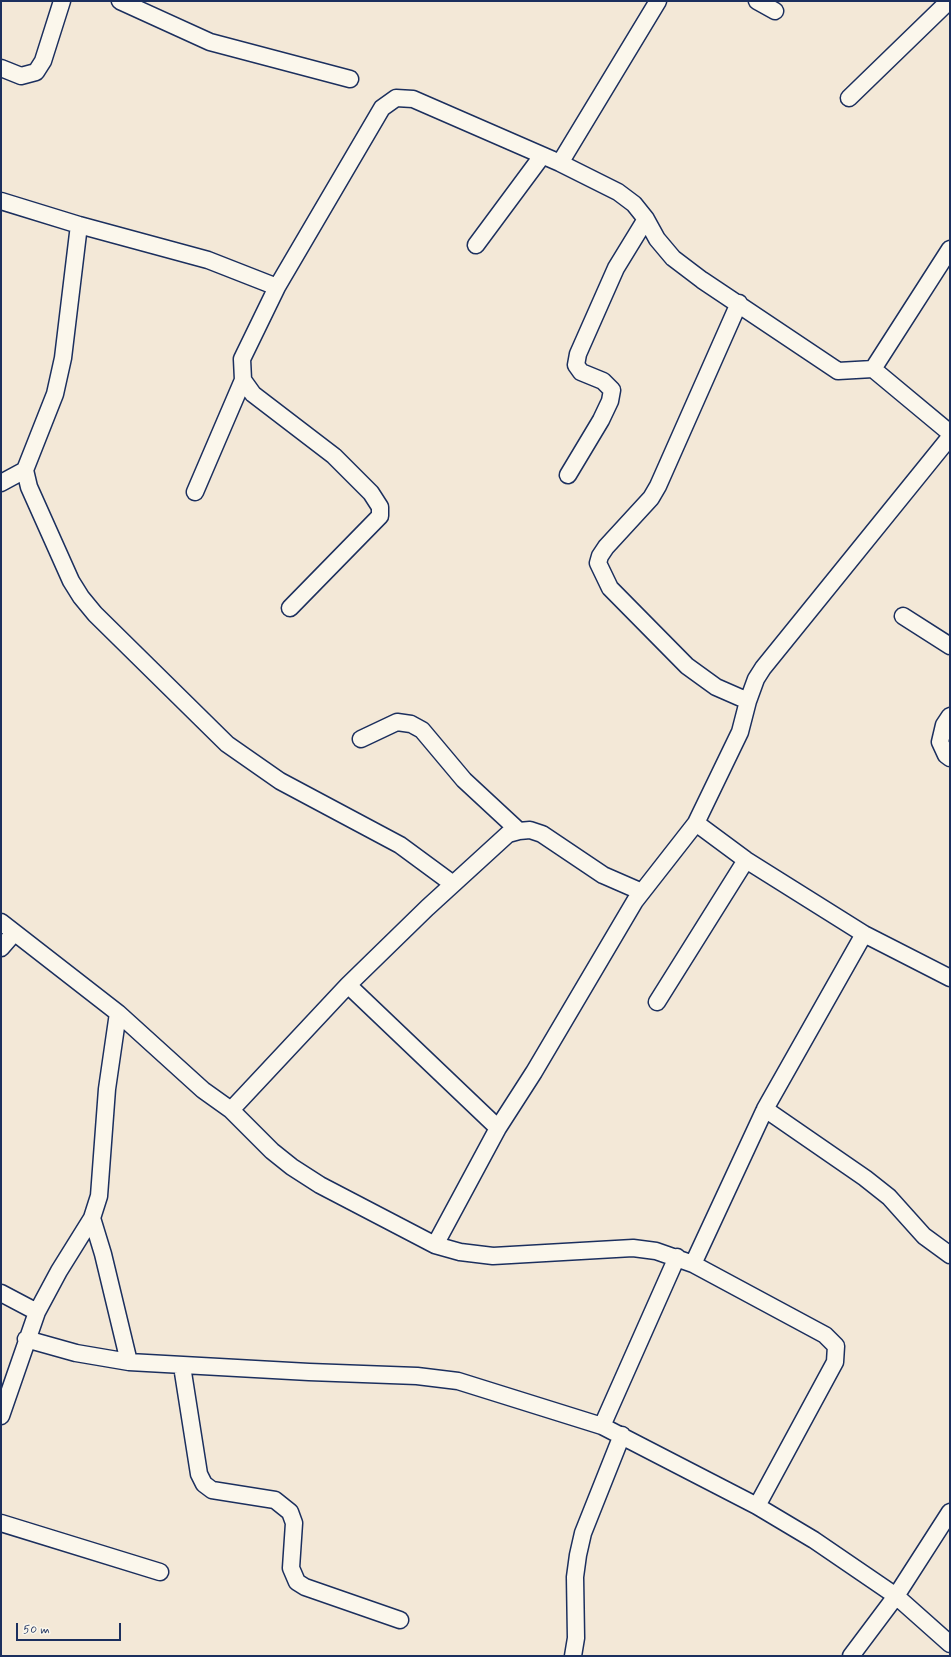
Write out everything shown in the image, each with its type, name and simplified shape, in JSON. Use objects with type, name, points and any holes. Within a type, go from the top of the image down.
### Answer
[{"type":"street","points":[[1,68],[21,76],[36,72],[43,61],[62,1]]},
{"type":"street","points":[[120,1],[210,42],[350,79]]},
{"type":"street","points":[[560,164],[658,1]]},
{"type":"street","points":[[757,1],[775,11]]},
{"type":"street","points":[[849,98],[949,1]]},
{"type":"street","points":[[195,492],[243,380],[242,359],[277,287],[382,108],[396,98],[413,99],[560,164],[618,192],[634,204],[646,219],[657,239],[673,258],[838,371],[873,369],[950,433]]},
{"type":"street","points":[[476,245],[542,156]]},
{"type":"street","points":[[1,201],[79,225],[208,260],[277,287]]},
{"type":"street","points":[[568,474],[601,420],[610,401],[612,390],[603,381],[582,372],[576,365],[578,354],[616,268],[646,219]]},
{"type":"street","points":[[79,225],[64,358],[55,394],[25,470],[29,487],[71,581],[81,597],[95,614],[227,744],[280,781],[400,845],[453,884]]},
{"type":"street","points":[[873,369],[950,249]]},
{"type":"street","points":[[739,304],[658,486],[651,498],[606,547],[600,556],[598,563],[610,588],[687,666],[716,687],[748,701]]},
{"type":"street","points":[[243,380],[253,394],[334,456],[371,493],[380,507],[380,516],[290,608]]},
{"type":"street","points":[[435,1245],[498,1128],[534,1072],[634,900],[642,892],[696,823],[740,732],[748,701],[756,679],[763,668],[950,437]]},
{"type":"street","points":[[1,483],[25,470]]},
{"type":"street","points":[[903,616],[950,646]]},
{"type":"street","points":[[950,716],[944,725],[940,742],[946,755],[950,758]]},
{"type":"street","points":[[361,739],[397,722],[411,724],[422,730],[464,780],[519,831]]},
{"type":"street","points":[[696,823],[746,860],[864,934],[950,978]]},
{"type":"street","points":[[231,1110],[348,985],[501,840],[519,831],[530,830],[542,834],[603,875],[642,892]]},
{"type":"street","points":[[657,1002],[746,860]]},
{"type":"street","points":[[1,922],[118,1013],[203,1090],[231,1110],[272,1151],[292,1167],[320,1185],[435,1245],[460,1252],[493,1256],[633,1248],[656,1251],[677,1257],[693,1264],[825,1335],[836,1346],[835,1362],[756,1506]]},
{"type":"street","points":[[1,948],[14,933]]},
{"type":"street","points":[[693,1264],[765,1109],[864,934]]},
{"type":"street","points":[[348,985],[498,1128]]},
{"type":"street","points":[[1,1416],[26,1340],[37,1312],[59,1270],[92,1218],[99,1196],[106,1089],[118,1013]]},
{"type":"street","points":[[765,1109],[865,1178],[889,1197],[924,1236],[950,1255]]},
{"type":"street","points":[[92,1218],[103,1254],[129,1362]]},
{"type":"street","points":[[602,1426],[677,1257]]},
{"type":"street","points":[[1,1293],[37,1312]]},
{"type":"street","points":[[26,1340],[76,1353],[129,1362],[182,1366],[438,1378],[458,1382],[602,1426],[622,1435],[756,1506],[814,1540],[896,1596],[950,1644]]},
{"type":"street","points":[[182,1366],[199,1474],[204,1484],[212,1490],[275,1500],[290,1512],[294,1523],[291,1568],[297,1582],[305,1587],[400,1620]]},
{"type":"street","points":[[573,1656],[577,1626],[575,1577],[578,1555],[583,1533],[622,1435]]},
{"type":"street","points":[[851,1656],[896,1596],[950,1512]]},
{"type":"street","points":[[1,1523],[160,1572]]}]
